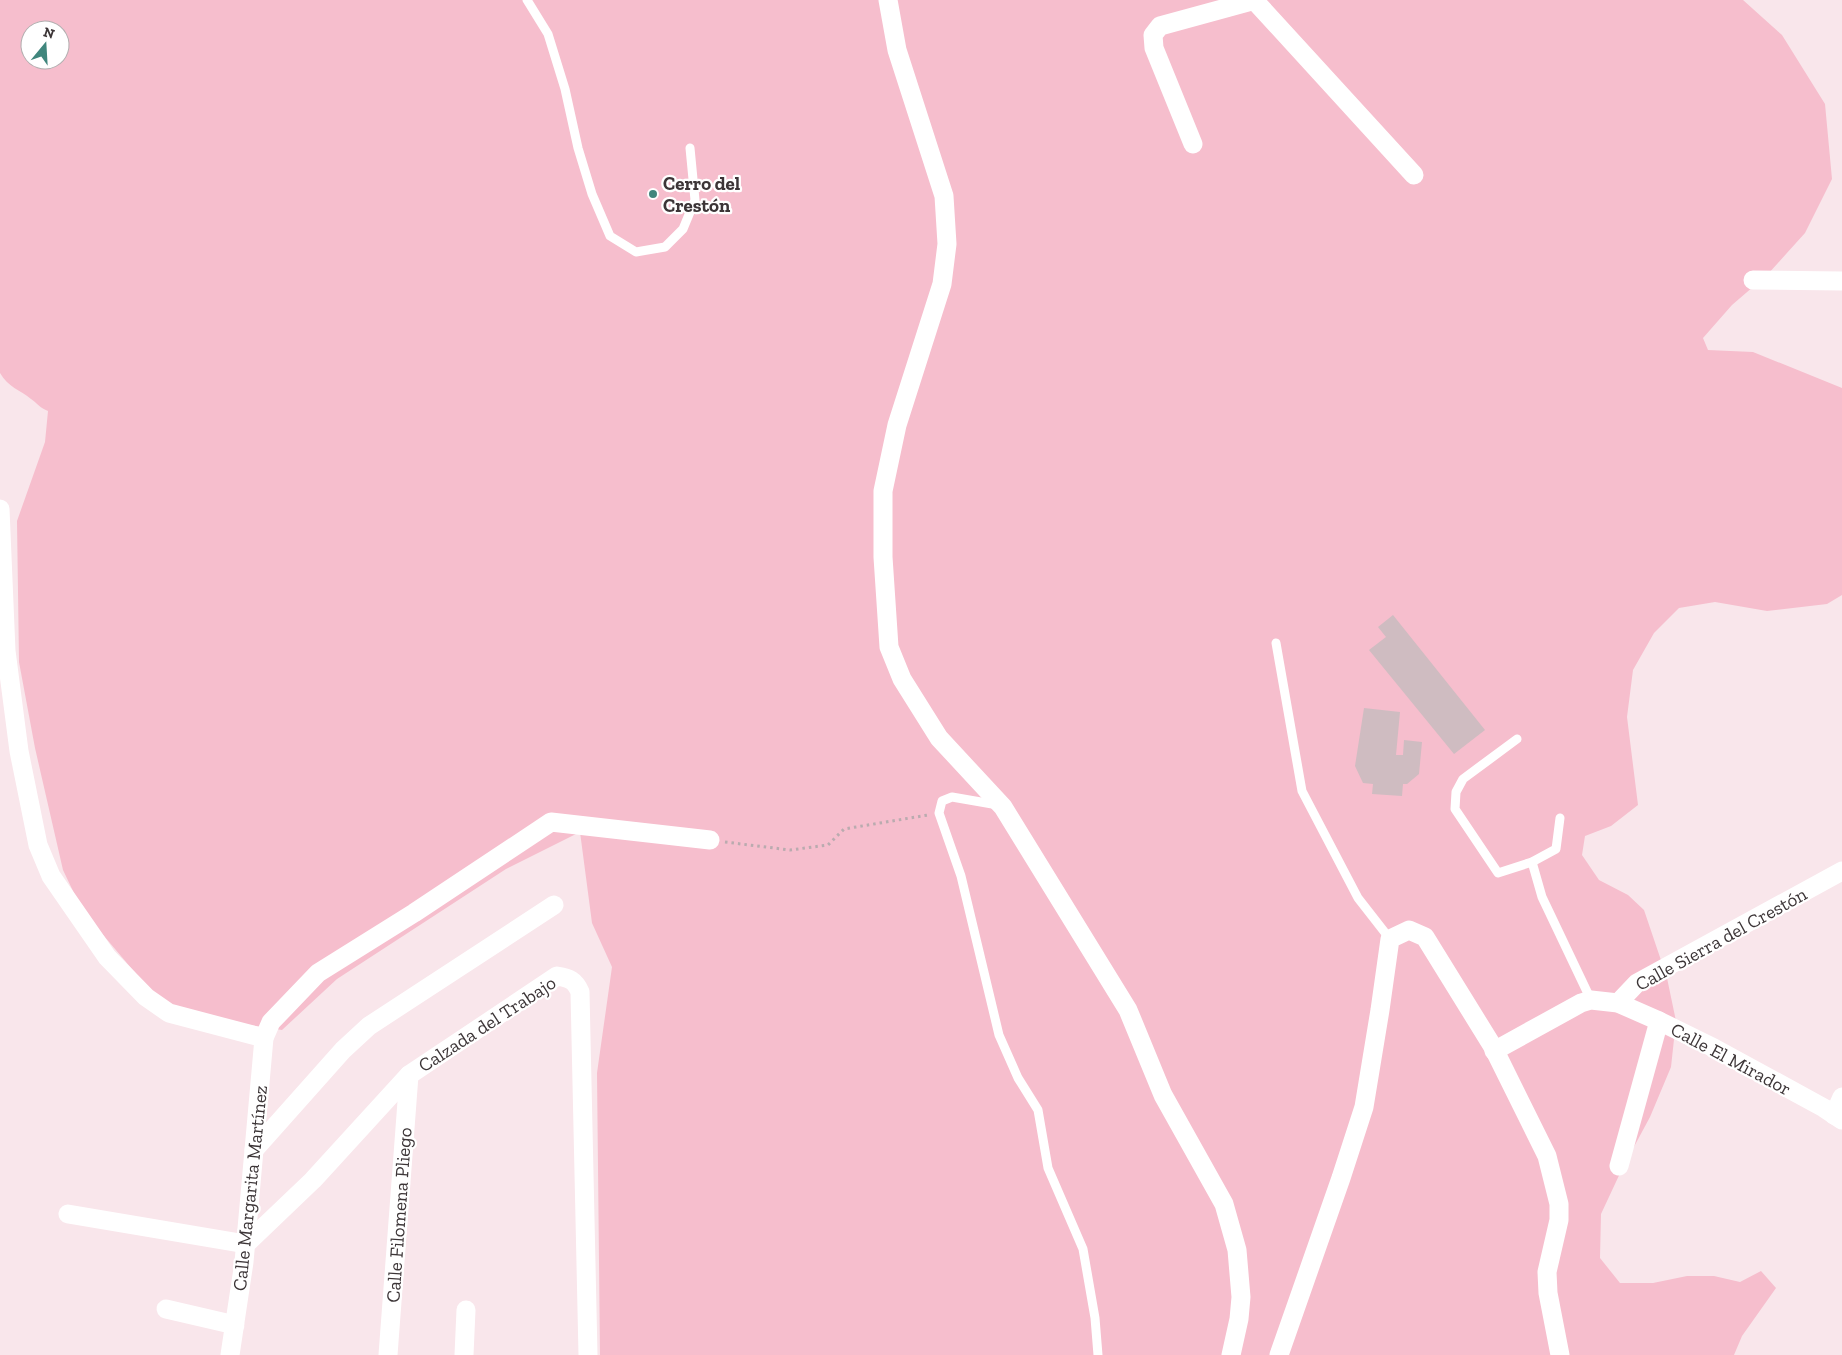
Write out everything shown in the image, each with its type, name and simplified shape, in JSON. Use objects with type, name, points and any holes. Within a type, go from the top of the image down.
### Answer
[{"type":"street","points":[[888,0],[897,50],[944,196],[947,244],[942,284],[897,425],[883,491],[883,557],[889,646],[902,679],[939,738],[1003,806],[1128,1010],[1163,1095],[1224,1204],[1237,1250],[1241,1297],[1239,1319],[1231,1355]]},
{"type":"street","points":[[1192,144],[1154,48],[1153,35],[1160,26],[1254,0],[1414,175]]},
{"type":"street","points":[[1753,280],[1842,281]]},
{"type":"street","points":[[0,510],[6,650],[19,752],[38,844],[51,876],[107,957],[146,997],[169,1013],[268,1030],[318,974],[551,822],[710,840]]},
{"type":"street","name":"Calle Sierra del Crestón","points":[[1591,1000],[1618,1003],[1637,983],[1842,871]]},
{"type":"street","points":[[254,1150],[344,1050],[369,1026],[554,905]]},
{"type":"street","points":[[1278,1355],[1341,1178],[1364,1107],[1390,939],[1409,930],[1425,937],[1494,1051],[1547,1156],[1559,1204],[1559,1220],[1547,1272],[1548,1293],[1560,1355]]},
{"type":"street","name":"Calzada del Trabajo","points":[[246,1244],[313,1180],[409,1075],[557,976],[568,977],[576,982],[580,992],[588,1355]]},
{"type":"street","points":[[1494,1051],[1581,1003],[1591,1000]]},
{"type":"street","name":"Calle El Mirador","points":[[1618,1003],[1714,1048],[1838,1118]]},
{"type":"street","points":[[1619,1166],[1659,1021]]},
{"type":"street","name":"Calle Margarita Martínez","points":[[230,1355],[246,1244],[254,1150],[268,1030]]},
{"type":"street","name":"Calle Filomena Pliego","points":[[388,1355],[409,1075]]},
{"type":"street","points":[[1838,1118],[1842,1097]]},
{"type":"street","points":[[68,1214],[246,1244]]},
{"type":"street","points":[[166,1309],[235,1325]]},
{"type":"street","points":[[464,1355],[466,1310]]},
{"type":"lane","points":[[527,0],[548,34],[565,89],[578,148],[592,194],[610,236],[636,252],[664,247],[684,229],[695,200],[690,148]]},
{"type":"lane","points":[[1276,643],[1302,791],[1358,898],[1390,939]]},
{"type":"lane","points":[[1517,740],[1463,779],[1456,792],[1455,809],[1498,873],[1532,862],[1556,849],[1560,818]]},
{"type":"lane","points":[[1003,806],[952,797],[942,801],[939,813],[961,876],[999,1035],[1018,1078],[1038,1110],[1048,1168],[1083,1249],[1095,1318],[1098,1355]]},
{"type":"lane","points":[[1532,862],[1542,898],[1591,1000]]},
{"type":"path","points":[[710,840],[790,850],[828,845],[844,829],[939,813]]},
{"type":"shaded area","points":[[0,0],[1743,0],[1782,35],[1825,104],[1832,179],[1805,233],[1768,274],[1732,305],[1703,338],[1708,350],[1753,352],[1842,388],[1842,595],[1827,604],[1767,611],[1715,602],[1679,608],[1654,633],[1633,670],[1627,717],[1638,805],[1611,826],[1585,836],[1582,855],[1599,880],[1628,895],[1644,910],[1667,978],[1676,1021],[1671,1067],[1650,1117],[1622,1169],[1601,1214],[1600,1258],[1620,1283],[1653,1283],[1687,1276],[1714,1276],[1740,1282],[1761,1271],[1776,1288],[1742,1336],[1734,1355],[600,1355],[597,1073],[612,967],[592,923],[580,832],[506,869],[337,979],[282,1030],[192,1016],[154,995],[82,910],[63,870],[35,748],[19,662],[17,521],[45,442],[48,411],[10,385],[0,373]]},
{"type":"building","points":[[1393,615],[1485,730],[1454,754],[1369,650],[1386,637],[1378,627]]},
{"type":"building","points":[[1364,708],[1400,712],[1396,755],[1403,755],[1404,740],[1422,742],[1419,774],[1407,784],[1403,784],[1402,796],[1372,794],[1373,784],[1363,783],[1355,766]]},
{"type":"place","name":"Cerro del Crestón","points":[[653,194]]}]
